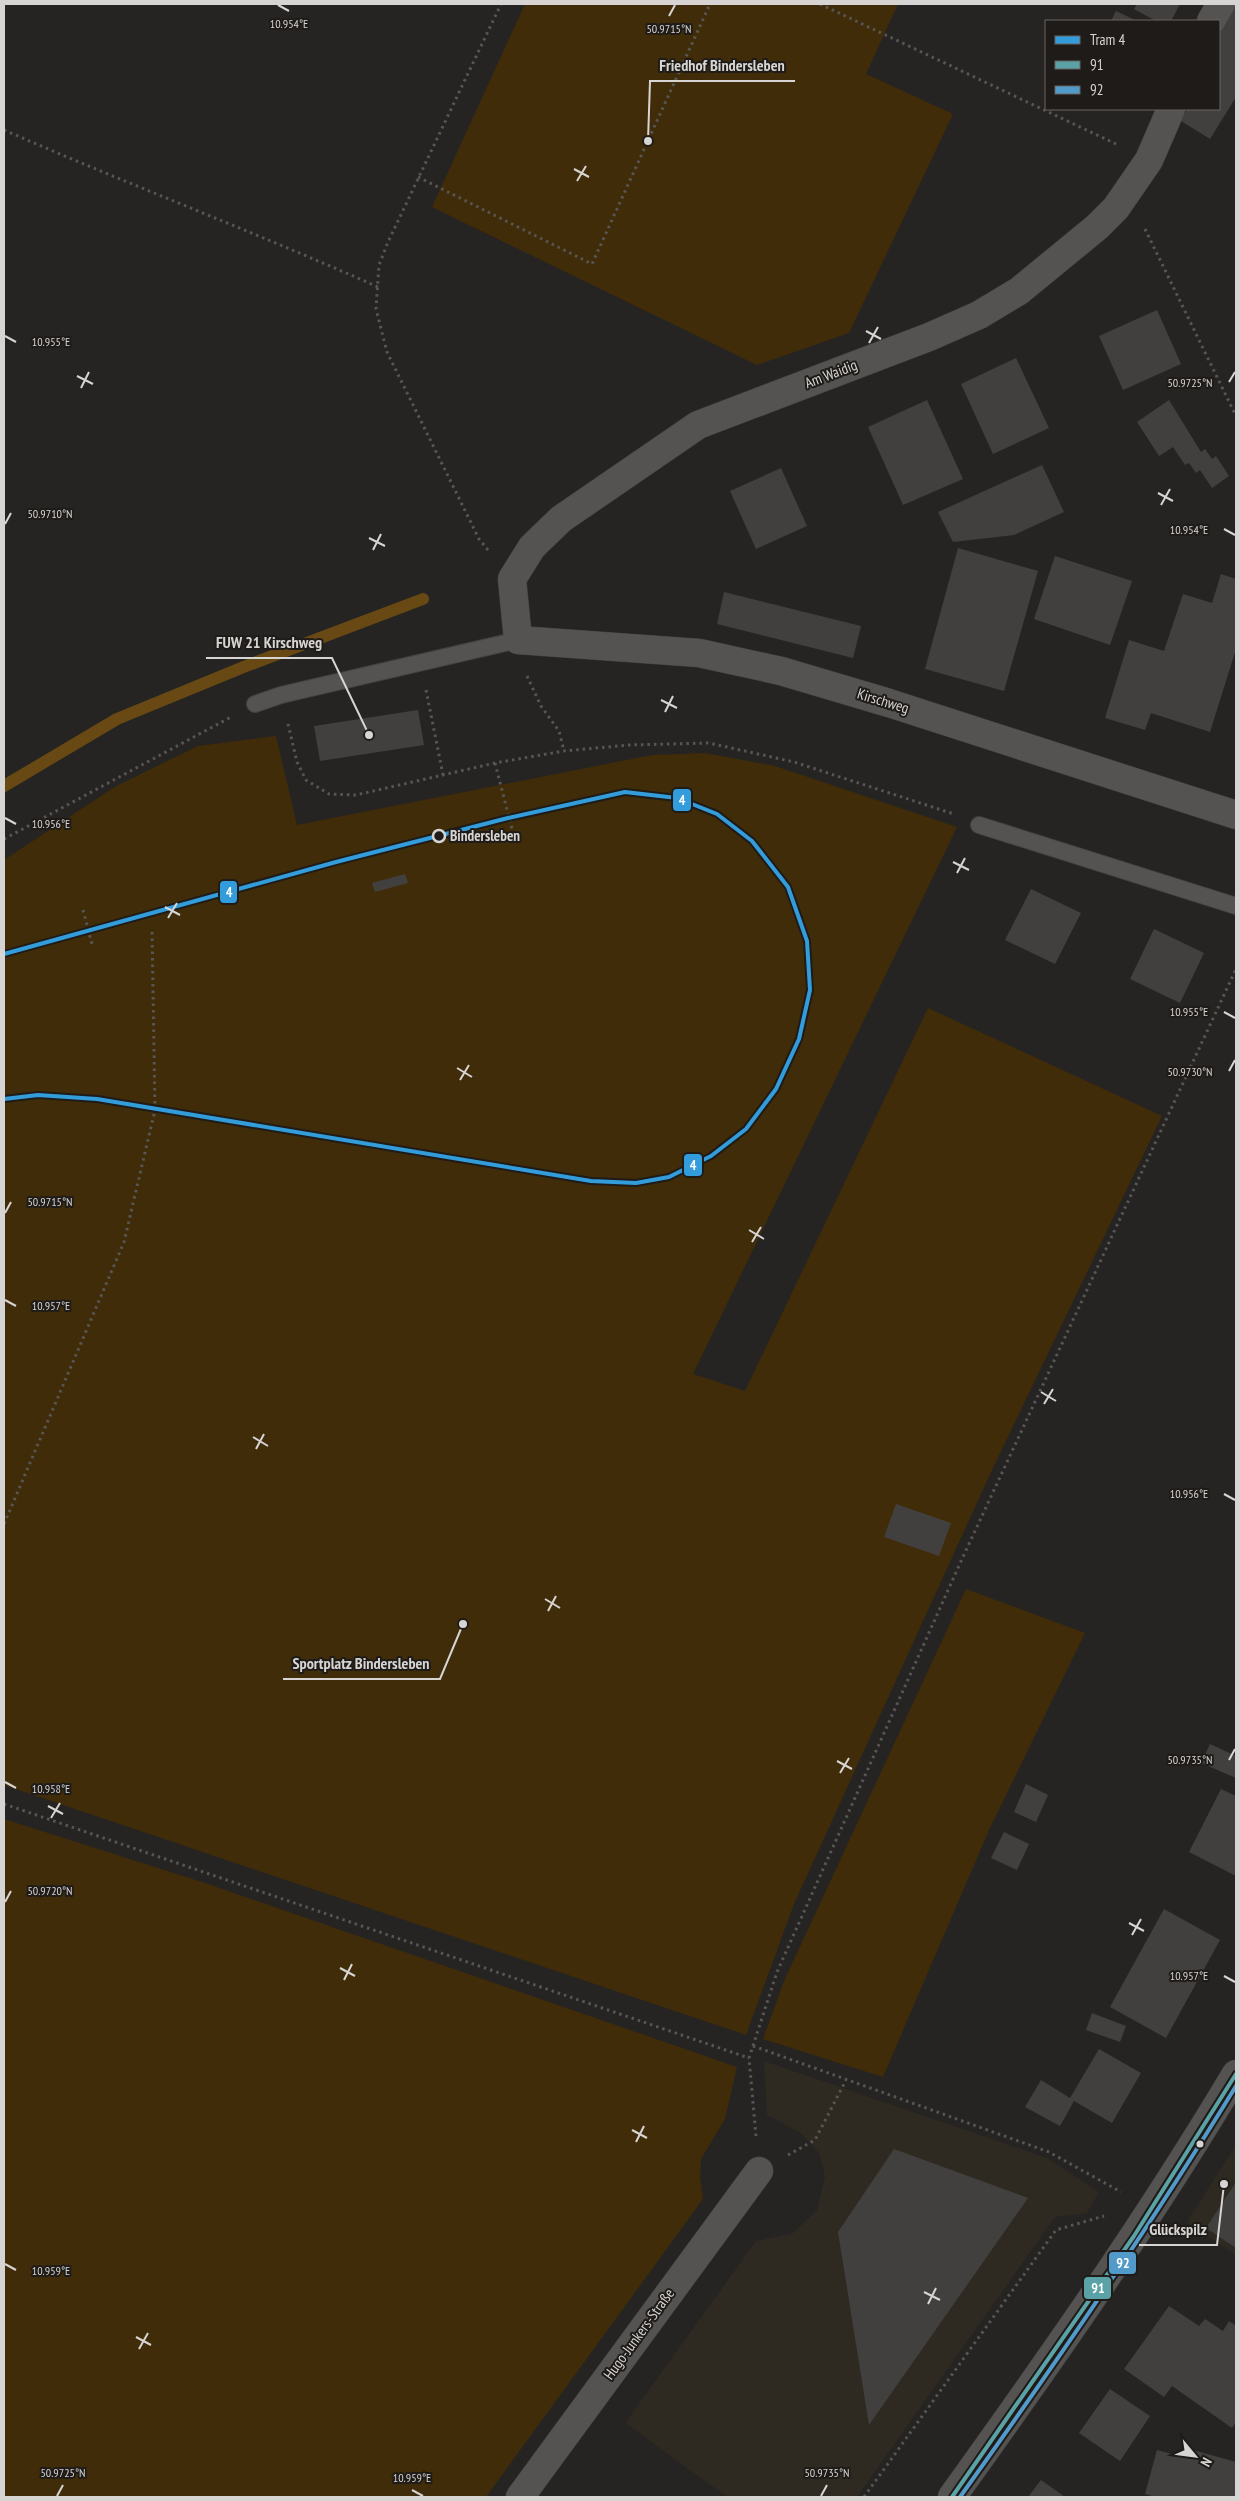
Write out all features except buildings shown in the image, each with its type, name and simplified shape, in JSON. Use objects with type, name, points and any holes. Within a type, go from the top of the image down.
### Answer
[{"type":"street","points":[[1212,20],[1221,4]]},
{"type":"street","name":"Am Waidig","points":[[512,578],[532,547],[561,519],[698,425],[929,336],[979,315],[1020,291],[1097,227],[1116,208],[1148,160],[1172,110]]},
{"type":"street","points":[[512,578],[518,640]]},
{"type":"street","name":"Kirschweg","points":[[518,640],[699,653],[781,671],[889,703],[1236,815]]},
{"type":"street","points":[[952,2497],[1038,2377],[1165,2189],[1236,2074]]},
{"type":"street","name":"Hugo-Junkers-Straße","points":[[520,2497],[759,2171]]},
{"type":"lane","points":[[255,704],[282,695],[518,640]]},
{"type":"lane","points":[[979,825],[1236,906]]},
{"type":"path","points":[[501,4],[388,242],[379,266],[376,309],[387,352],[479,539],[512,578]]},
{"type":"path","points":[[418,177],[592,264],[710,4]]},
{"type":"path","points":[[820,4],[1148,160]]},
{"type":"path","points":[[4,130],[99,171],[226,221],[378,287]]},
{"type":"path","points":[[1127,192],[1236,416]]},
{"type":"path","points":[[518,640],[528,682],[541,706],[559,731],[564,751]]},
{"type":"path","points":[[421,662],[443,775]]},
{"type":"path","points":[[282,695],[297,762],[306,780],[329,794],[356,795],[495,764],[564,751],[629,745],[709,743],[794,762],[969,818],[979,825]]},
{"type":"path","points":[[4,839],[255,704]]},
{"type":"path","points":[[495,764],[513,833]]},
{"type":"path","points":[[83,910],[92,944]]},
{"type":"path","points":[[4,1524],[124,1242],[156,1110],[152,929]]},
{"type":"path","points":[[846,2080],[815,2140],[759,2171],[748,2058],[777,1972],[962,1559],[1236,969]]},
{"type":"path","points":[[4,1804],[748,2058]]},
{"type":"path","points":[[753,2046],[1049,2152],[1121,2192]]},
{"type":"path","points":[[1116,2200],[1121,2192],[1137,2178],[1165,2189]]},
{"type":"path","points":[[864,2497],[1056,2230],[1106,2215]]},
{"type":"shaded area","points":[[525,4],[898,4],[866,74],[953,114],[849,333],[757,365],[432,207]]},
{"type":"shaded area","points":[[276,736],[297,825],[652,755],[705,753],[775,766],[957,827],[693,1374],[745,1391],[928,1008],[1162,1116],[991,1472],[794,1904],[746,2035],[4,1785],[4,860],[116,786],[198,746]]},
{"type":"shaded area","points":[[966,1589],[1085,1633],[989,1830],[883,2077],[763,2039],[784,1981]]},
{"type":"shaded area","points":[[4,1819],[205,1883],[737,2067],[725,2119],[701,2159],[700,2177],[703,2199],[486,2497],[4,2497]]},
{"type":"shaded area","points":[[764,2061],[1047,2158],[1099,2192],[1087,2213],[1055,2217],[857,2497],[727,2497],[625,2423],[756,2241],[792,2234],[817,2210],[825,2176],[819,2153],[801,2133],[767,2115]]},
{"type":"shaded area","points":[[1236,2145],[1236,2255],[1187,2222]]},
{"type":"waterway","points":[[4,786],[117,719],[246,666],[423,599]]},
{"type":"tram line","name":"4","points":[[4,954],[336,862],[508,818],[625,792],[677,798],[717,814],[752,841],[788,887],[807,941],[810,990],[799,1039],[776,1089],[746,1129],[711,1156],[669,1177],[636,1183],[591,1181],[97,1099],[38,1095],[4,1099]]},
{"type":"transit line","name":"91","points":[[952,2497],[1134,2236],[1236,2074]]},
{"type":"transit line","name":"92","points":[[960,2497],[1102,2294],[1236,2086]]},
{"type":"place","name":"Friedhof Bindersleben","points":[[648,141]]},
{"type":"place","name":"FUW 21 Kirschweg","points":[[369,735]]},
{"type":"place","name":"Bindersleben","points":[[439,836]]},
{"type":"place","name":"Sportplatz Bindersleben","points":[[463,1624]]},
{"type":"place","name":"Glückspilz","points":[[1224,2184]]}]
